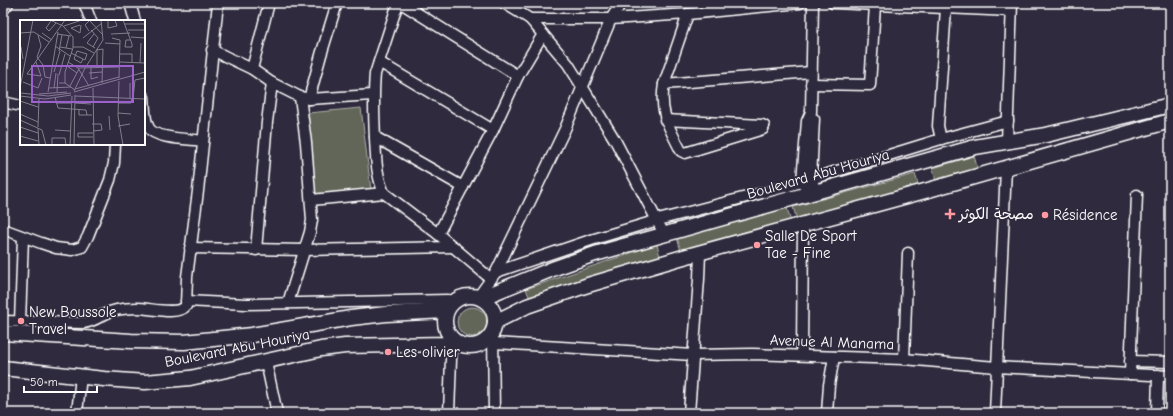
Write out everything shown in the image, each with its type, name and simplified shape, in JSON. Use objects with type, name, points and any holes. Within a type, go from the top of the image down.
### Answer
[{"type":"main road","points":[[3,7],[6,3]]},
{"type":"main road","name":"Boulevard Abu Houriya","points":[[480,297],[594,254],[975,147],[1046,135],[1170,105]]},
{"type":"main road","points":[[494,332],[494,313],[492,308],[480,297],[461,297],[450,306],[444,320],[448,334],[456,342],[469,346],[478,345],[527,306],[580,287],[1170,121]]},
{"type":"main road","name":"Boulevard Abu Houriya","points":[[3,333],[131,341],[184,342],[252,335],[351,318],[450,306]]},
{"type":"main road","name":"Boulevard Abu Houriya","points":[[3,368],[146,382],[190,378],[321,349],[345,346],[444,344],[456,342]]},
{"type":"street","points":[[84,3],[91,20]]},
{"type":"street","points":[[130,3],[135,20]]},
{"type":"street","points":[[3,321],[83,323],[91,322],[115,310],[135,308],[175,312],[184,308],[186,301],[186,277],[197,198],[218,3]]},
{"type":"street","points":[[252,69],[269,3]]},
{"type":"street","points":[[288,303],[312,220],[305,98],[321,55],[337,3]]},
{"type":"street","points":[[398,3],[375,74],[373,95],[377,172],[379,183],[384,192],[493,276]]},
{"type":"street","points":[[402,3],[518,76]]},
{"type":"street","points":[[504,3],[530,18],[568,64],[614,140],[658,220],[664,234]]},
{"type":"street","points":[[480,297],[493,276],[565,129],[611,19],[621,3]]},
{"type":"street","points":[[530,18],[611,19],[688,14],[750,5],[800,3]]},
{"type":"street","points":[[811,194],[807,179],[814,120],[810,112],[812,3]]},
{"type":"street","points":[[833,3],[913,5],[946,8],[1012,7],[1007,141]]},
{"type":"street","points":[[811,84],[870,85],[874,5]]},
{"type":"street","points":[[941,139],[938,126],[946,8]]},
{"type":"street","points":[[665,120],[764,126],[762,129],[685,153],[681,151],[665,120],[662,96],[664,84],[688,14]]},
{"type":"street","points":[[438,234],[493,130],[518,76],[543,34]]},
{"type":"street","points":[[212,50],[252,69],[272,84],[305,98],[373,95]]},
{"type":"street","points":[[379,62],[493,130]]},
{"type":"street","points":[[664,84],[811,72]]},
{"type":"street","points":[[256,250],[267,122],[272,84]]},
{"type":"street","points":[[3,102],[20,106]]},
{"type":"street","points":[[145,105],[147,123],[150,129],[156,134],[203,141]]},
{"type":"street","points":[[493,276],[591,240],[658,220],[784,187],[941,139],[1008,121]]},
{"type":"street","points":[[375,137],[463,187]]},
{"type":"street","points":[[3,229],[51,246],[72,250],[82,246],[88,236],[110,180],[114,163],[114,145]]},
{"type":"street","points":[[995,413],[996,367],[1002,287],[1006,168]]},
{"type":"street","points":[[310,200],[384,192]]},
{"type":"street","points":[[1130,374],[1137,195]]},
{"type":"street","points":[[802,355],[803,224]]},
{"type":"street","points":[[20,322],[23,237]]},
{"type":"street","points":[[190,248],[304,250],[454,247]]},
{"type":"street","points":[[689,413],[700,253]]},
{"type":"street","points":[[904,359],[908,253]]},
{"type":"street","points":[[186,301],[246,304],[448,300],[450,306]]},
{"type":"street","points":[[494,332],[494,413]]},
{"type":"street","name":"Avenue Al Manama","points":[[494,332],[693,355],[752,354],[904,359],[996,367],[1170,376]]},
{"type":"street","points":[[449,413],[451,359],[452,351],[456,342]]},
{"type":"street","points":[[827,413],[829,385],[834,357]]},
{"type":"street","points":[[1130,361],[1170,362]]},
{"type":"street","points":[[266,362],[277,413]]},
{"type":"street","points":[[1157,413],[1158,375]]},
{"type":"street","points":[[77,413],[81,376]]},
{"type":"green space","points":[[361,108],[371,190],[314,197],[308,113]]},
{"type":"green space","points":[[974,156],[978,170],[936,182],[933,168]]},
{"type":"green space","points":[[915,174],[919,187],[797,220],[793,207]]},
{"type":"green space","points":[[787,208],[791,222],[681,251],[677,238]]},
{"type":"green space","points":[[657,244],[660,257],[530,299],[526,289]]},
{"type":"green space","points":[[472,307],[483,311],[487,322],[483,333],[472,337],[461,333],[457,322],[461,311]]},
{"type":"place","name":"مصحة الكوثر","points":[[950,214]]},
{"type":"place","name":"Résidence","points":[[1045,215]]},
{"type":"place","name":"Salle De Sport Tae - Fine","points":[[757,245]]},
{"type":"place","name":"New Boussole Travel","points":[[21,321]]},
{"type":"place","name":"Les olivier","points":[[388,352]]}]
